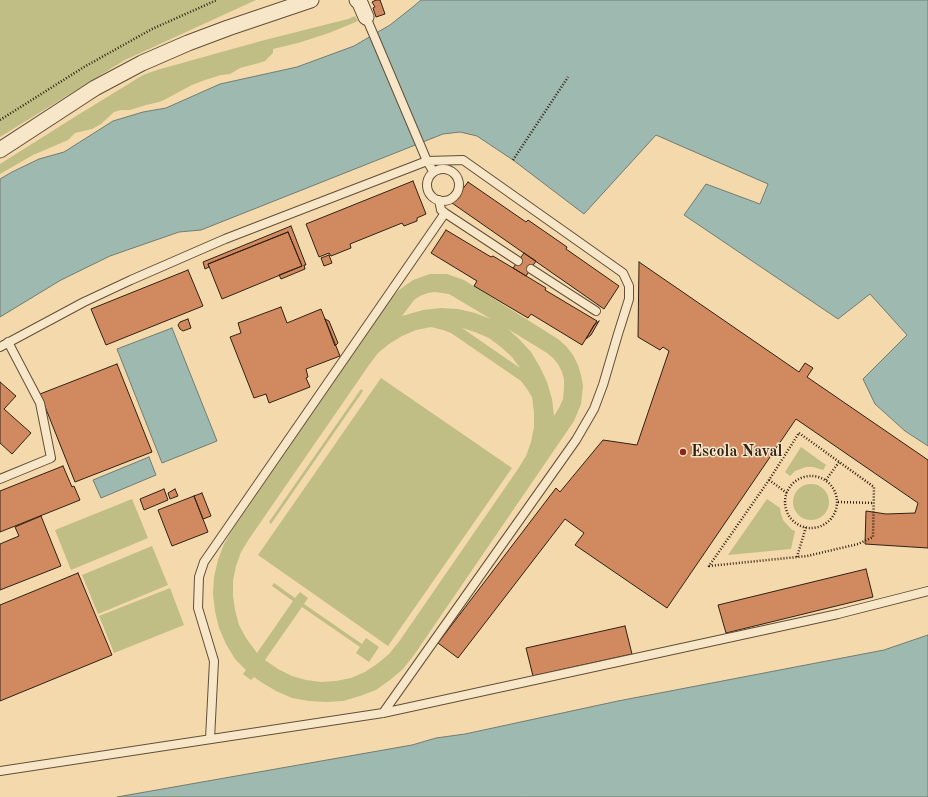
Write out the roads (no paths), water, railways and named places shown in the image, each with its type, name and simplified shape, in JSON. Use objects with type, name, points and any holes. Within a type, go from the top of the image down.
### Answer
[{"type":"street","points":[[0,150],[95,88],[142,63],[228,28],[311,0]]},
{"type":"street","points":[[357,0],[360,3],[366,17]]},
{"type":"lane","points":[[366,17],[427,161],[433,171]]},
{"type":"lane","points":[[0,347],[90,299],[225,239],[427,161],[462,160],[623,273],[629,286],[629,300],[603,385],[594,409],[580,434],[382,713]]},
{"type":"lane","points":[[443,168],[448,169],[456,176],[458,181],[457,192],[450,199],[445,201],[439,200],[430,195],[426,185],[429,175],[433,171],[443,168]]},
{"type":"lane","points":[[439,200],[441,210],[518,261]]},
{"type":"lane","points":[[210,739],[214,660],[198,608],[199,576],[204,562],[445,213]]},
{"type":"lane","points":[[531,269],[596,311]]},
{"type":"lane","points":[[0,479],[51,458],[40,403],[8,342]]},
{"type":"lane","points":[[0,771],[382,713],[838,614],[928,591]]},
{"type":"water","points":[[421,0],[928,0],[928,446],[905,431],[875,404],[863,379],[907,335],[870,294],[838,319],[684,215],[706,184],[760,204],[768,184],[656,135],[584,214],[513,160],[477,136],[460,132],[443,134],[201,230],[179,232],[110,256],[61,280],[0,317],[0,179],[39,159],[64,152],[113,121],[143,112],[166,108],[220,84],[297,67],[354,46],[390,25]]},
{"type":"water","points":[[172,328],[217,441],[162,463],[117,349]]},
{"type":"water","points":[[149,457],[156,475],[101,498],[93,480]]},
{"type":"water","points":[[928,635],[928,797],[117,797],[412,745],[436,738],[465,734],[618,701],[884,650]]},
{"type":"place","name":"Escola Naval","points":[[683,452]]}]
